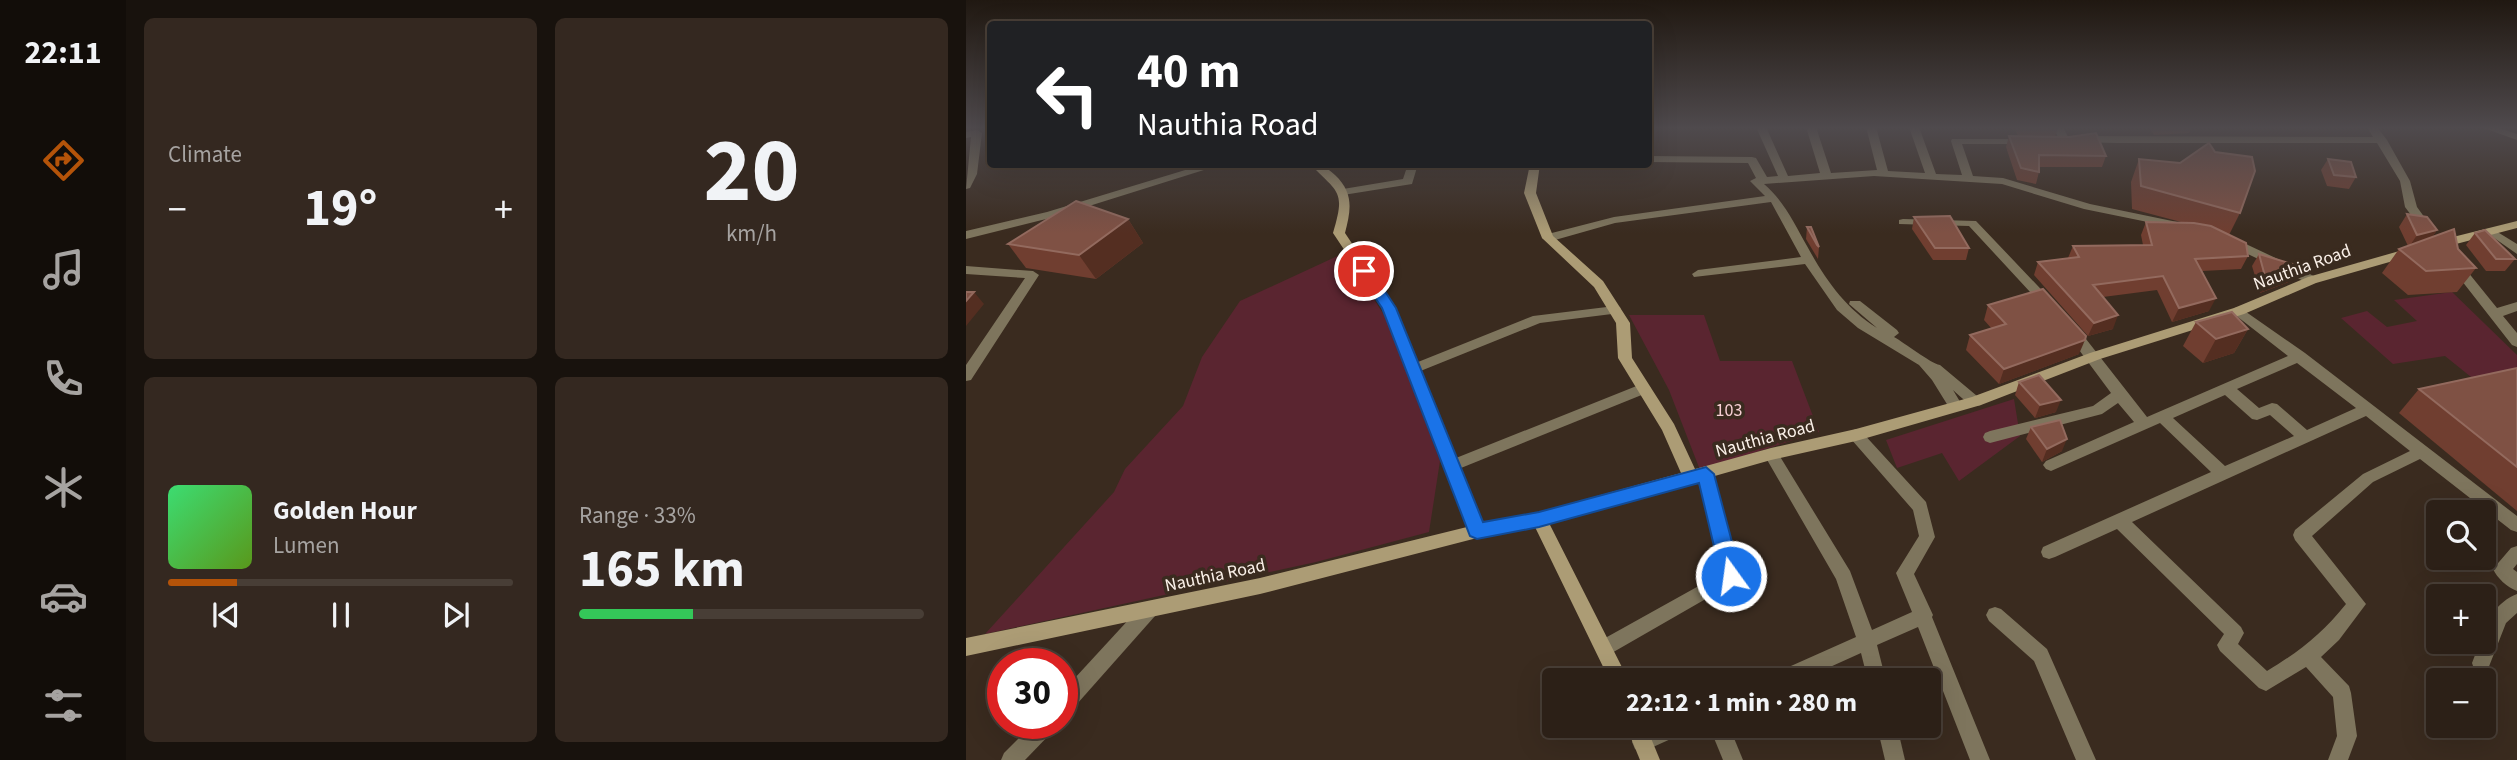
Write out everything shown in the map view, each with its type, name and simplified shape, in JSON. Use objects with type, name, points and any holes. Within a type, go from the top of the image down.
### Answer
[{"type":"main road","points":[[1320,168],[1339,182],[1348,205],[1339,233],[1389,308],[1477,531]]},
{"type":"main road","points":[[1534,168],[1530,193],[1548,237],[1599,284],[1623,323],[1625,358],[1698,476]]},
{"type":"main road","name":"Nauthia Road","points":[[966,648],[1260,586],[1477,531],[1539,519],[1770,454],[1856,435],[1976,401],[2095,356],[2239,311],[2312,279],[2517,224]]},
{"type":"main road","points":[[1539,519],[1614,668]]},
{"type":"street","points":[[1753,162],[1763,180]]},
{"type":"street","points":[[1777,162],[1784,178]]},
{"type":"street","points":[[1822,162],[1826,176]]},
{"type":"street","points":[[1880,162],[1883,173]]},
{"type":"street","points":[[1926,162],[1931,176]]},
{"type":"street","points":[[1963,162],[1969,179]]},
{"type":"street","points":[[2395,162],[2405,181],[2411,207],[2517,342]]},
{"type":"street","points":[[966,235],[1050,215],[1205,168]]},
{"type":"street","points":[[1343,192],[1408,182],[1412,168]]},
{"type":"street","points":[[1955,405],[1926,363],[1854,319],[1807,260],[1793,227],[1774,198],[1755,181],[1883,173],[2003,181],[2088,207],[2199,231]]},
{"type":"street","points":[[966,186],[969,174]]},
{"type":"street","points":[[1548,237],[1614,220],[1774,198]]},
{"type":"street","points":[[1903,222],[1972,223],[2058,314]]},
{"type":"street","points":[[2490,231],[2517,250]]},
{"type":"street","points":[[2214,235],[2312,279]]},
{"type":"street","points":[[1698,274],[1807,260]]},
{"type":"street","points":[[966,270],[1033,275],[966,376]]},
{"type":"street","points":[[1855,304],[1976,401]]},
{"type":"street","points":[[2495,314],[2517,306]]},
{"type":"street","points":[[1413,369],[1538,319],[1615,310]]},
{"type":"street","points":[[2239,311],[2517,524]]},
{"type":"street","points":[[2067,325],[2095,356],[2118,396],[2144,424]]},
{"type":"street","points":[[2051,465],[2300,356]]},
{"type":"street","points":[[1451,466],[1644,387]]},
{"type":"street","points":[[2227,389],[2257,415],[2272,408],[2306,438]]},
{"type":"street","points":[[1990,437],[2097,410],[2118,396]]},
{"type":"street","points":[[2049,552],[2368,409]]},
{"type":"street","points":[[2162,416],[2224,475]]},
{"type":"street","points":[[1856,435],[1920,507],[1927,537],[1905,573],[1980,760]]},
{"type":"street","points":[[2120,521],[2235,633],[2226,645],[2266,682],[2308,656],[2333,634],[2357,604],[2301,535],[2368,478],[2421,452]]},
{"type":"street","points":[[1770,454],[1844,576],[1867,640],[1874,668]]},
{"type":"street","points":[[1604,648],[1731,576],[1698,476]]},
{"type":"street","points":[[2517,553],[2501,569],[2517,583]]},
{"type":"street","points":[[2481,663],[2499,618],[2517,602]]},
{"type":"street","points":[[1078,688],[1149,610]]},
{"type":"street","points":[[1806,668],[1924,615]]},
{"type":"street","points":[[1995,615],[2041,655],[2086,760]]},
{"type":"street","points":[[2308,656],[2342,693],[2347,736],[2341,759]]},
{"type":"street","points":[[1724,738],[1733,760]]},
{"type":"street","points":[[1890,738],[1895,760]]},
{"type":"street","points":[[1011,760],[1031,739]]},
{"type":"green space","points":[[1344,253],[1386,318],[1440,461],[1429,532],[1316,562],[985,634],[1114,492],[1125,469],[1183,406],[1202,357],[1240,301]]},
{"type":"green space","points":[[2452,292],[2517,355],[2517,382],[2486,389],[2445,356],[2393,364],[2341,318],[2367,311],[2387,327],[2417,321],[2394,300]]},
{"type":"green space","name":"103","points":[[1629,315],[1704,315],[1720,361],[1792,361],[1819,432],[1700,470],[1669,390]]},
{"type":"green space","points":[[2014,399],[2020,436],[1959,481],[1942,453],[1897,468],[1886,440]]},
{"type":"building","points":[[2019,162],[2039,162],[2039,172],[2021,168]]},
{"type":"building","points":[[2139,162],[2253,162],[2255,171],[2240,213],[2141,186]]},
{"type":"building","points":[[2329,162],[2351,162],[2356,177],[2334,175]]},
{"type":"building","points":[[1076,201],[1128,219],[1079,255],[1008,244]]},
{"type":"building","points":[[2407,214],[2427,217],[2437,230],[2417,235]]},
{"type":"building","points":[[1950,216],[1969,248],[1935,248],[1914,217]]},
{"type":"building","points":[[2146,222],[2211,226],[2246,243],[2248,256],[2195,259],[2216,298],[2179,308],[2163,276],[2093,285],[2118,315],[2094,323],[2038,262],[2079,257],[2073,246],[2152,245]]},
{"type":"building","points":[[1807,227],[1811,227],[1819,247],[1817,245]]},
{"type":"building","points":[[2454,229],[2458,249],[2476,268],[2426,271],[2399,249]]},
{"type":"building","points":[[2485,230],[2515,259],[2496,259],[2475,233]]},
{"type":"building","points":[[2259,254],[2299,266],[2298,269],[2266,280]]},
{"type":"building","points":[[2043,289],[2086,336],[2085,340],[2004,369],[1970,335],[2006,324],[1988,305]]},
{"type":"building","points":[[966,292],[974,292],[966,301]]},
{"type":"building","points":[[2232,312],[2248,329],[2216,339],[2196,322]]},
{"type":"building","points":[[2517,368],[2517,467],[2419,389]]},
{"type":"building","points":[[2039,375],[2061,400],[2040,405],[2019,382]]},
{"type":"building","points":[[2060,420],[2067,439],[2047,449],[2031,427]]},
{"type":"route","points":[[1364,271],[1389,308],[1477,531],[1539,519],[1706,474],[1731,576]]}]
